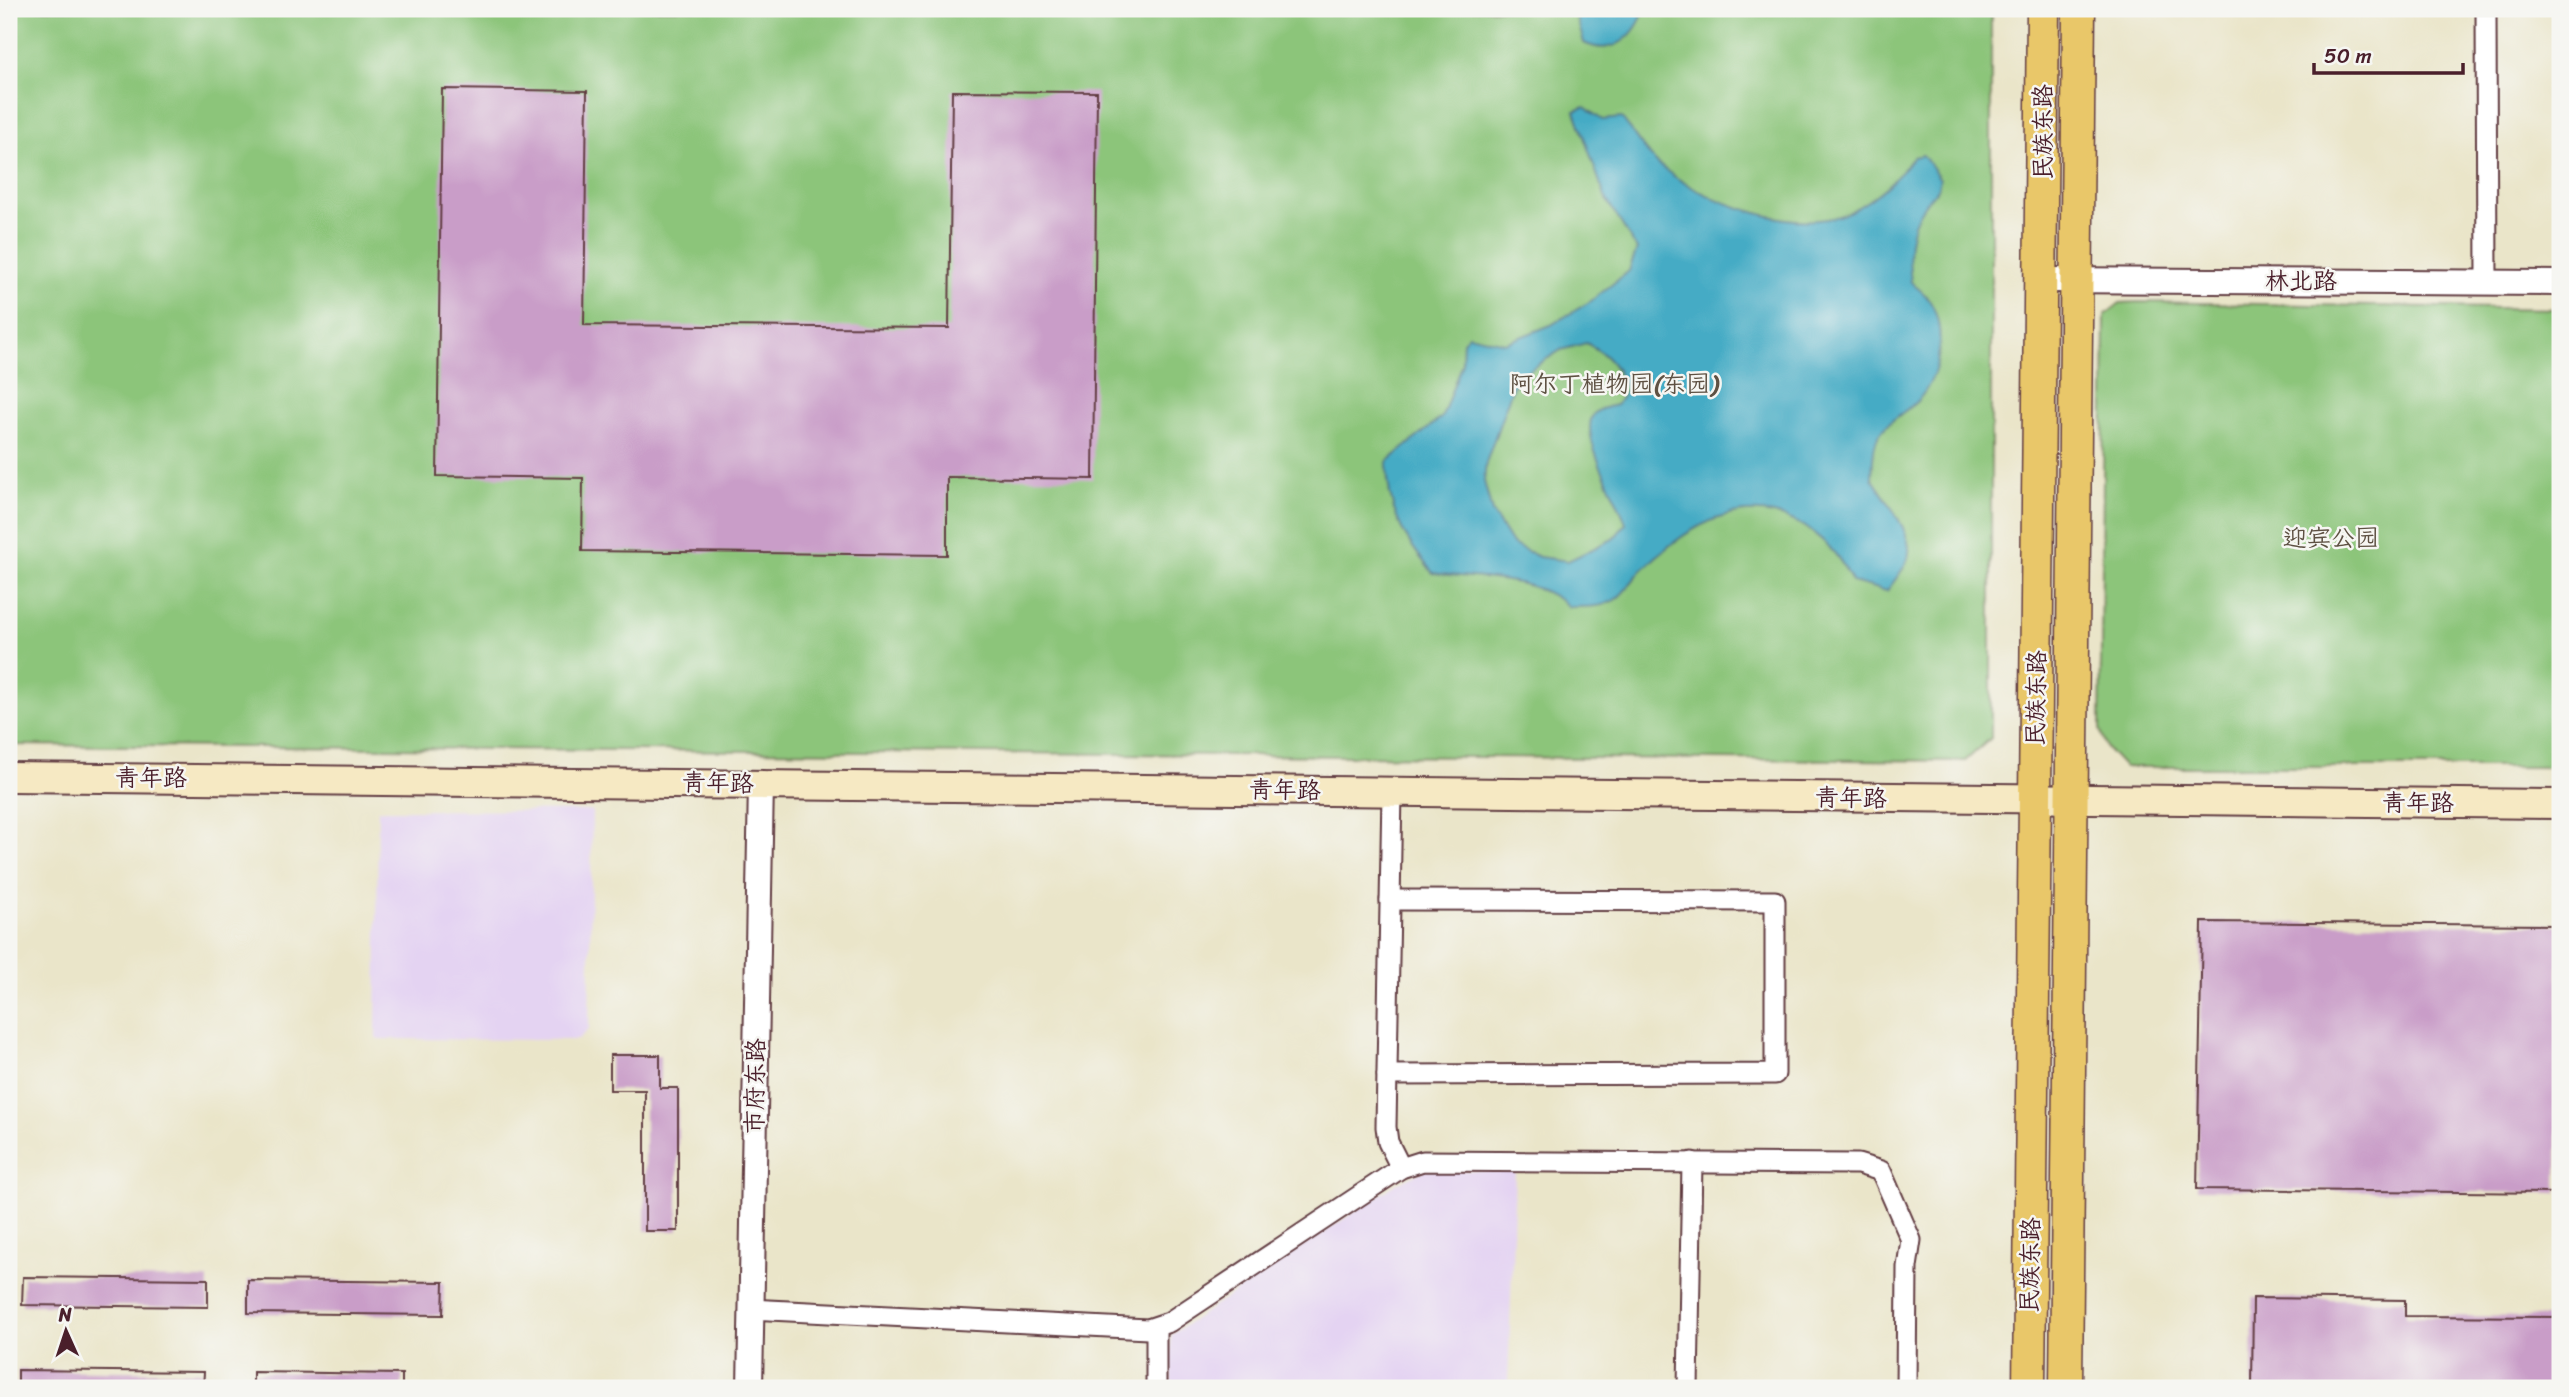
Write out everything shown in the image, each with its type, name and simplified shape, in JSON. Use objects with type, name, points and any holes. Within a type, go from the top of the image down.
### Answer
[{"type":"main road","name":"民族东路","points":[[2029,1388],[2043,9]]},
{"type":"main road","name":"民族东路","points":[[2066,1388],[2079,9]]},
{"type":"main road","name":"青年路","points":[[9,777],[2560,804]]},
{"type":"street","points":[[2486,9],[2487,282]]},
{"type":"street","name":"林北路","points":[[2042,280],[2560,283]]},
{"type":"street","name":"市府东路","points":[[750,1388],[761,783]]},
{"type":"street","points":[[1392,792],[1388,1142],[1401,1168]]},
{"type":"street","points":[[1387,1076],[1775,1074],[1775,901],[1390,901]]},
{"type":"street","points":[[750,1309],[1137,1329],[1156,1327],[1169,1322],[1401,1168],[1434,1159],[1858,1164],[1881,1171],[1910,1234],[1906,1388]]},
{"type":"street","points":[[1688,1388],[1692,1162]]},
{"type":"street","points":[[1156,1327],[1156,1388]]},
{"type":"shaded area","points":[[378,810],[592,811],[589,1029],[577,1040],[376,1039]]},
{"type":"shaded area","points":[[1425,1170],[1515,1171],[1508,1388],[1171,1388],[1171,1335],[1399,1182]]},
{"type":"green space","name":"阿尔丁植物园(东园)","points":[[9,9],[1991,9],[1991,738],[1965,761],[9,745]]},
{"type":"green space","name":"迎宾公园","points":[[2120,303],[2560,309],[2560,767],[2124,767],[2107,749],[2100,729],[2105,315]]},
{"type":"water","points":[[1577,9],[1645,9],[1629,36],[1622,42],[1604,48],[1584,43],[1576,15]]},
{"type":"water","points":[[1585,107],[1602,120],[1622,118],[1658,164],[1694,188],[1738,207],[1784,219],[1827,219],[1851,211],[1875,196],[1897,177],[1913,157],[1923,155],[1940,179],[1936,191],[1923,207],[1914,225],[1909,253],[1911,282],[1927,297],[1938,322],[1937,363],[1927,389],[1914,404],[1883,429],[1874,450],[1872,478],[1899,521],[1909,547],[1905,565],[1887,591],[1852,582],[1835,554],[1803,526],[1772,514],[1751,512],[1711,520],[1692,530],[1657,556],[1616,599],[1593,606],[1569,607],[1539,589],[1523,584],[1433,573],[1413,548],[1394,509],[1387,462],[1442,417],[1462,362],[1463,341],[1469,335],[1505,343],[1551,325],[1591,301],[1629,271],[1637,249],[1605,197],[1575,111]],"holes":[[[1586,343],[1611,362],[1626,390],[1616,405],[1602,408],[1594,414],[1590,427],[1596,455],[1626,524],[1613,539],[1568,561],[1539,557],[1512,544],[1492,512],[1484,481],[1486,463],[1513,386],[1523,374],[1561,350]]]},
{"type":"building","points":[[442,89],[587,91],[584,325],[949,328],[952,91],[1097,92],[1093,479],[947,477],[947,555],[582,551],[583,478],[437,476]]},
{"type":"building","points":[[2202,922],[2559,925],[2557,1193],[2197,1189]]},
{"type":"building","points":[[610,1055],[660,1055],[660,1088],[678,1088],[678,1231],[645,1231],[645,1090],[610,1090]]},
{"type":"building","points":[[23,1277],[208,1279],[208,1307],[22,1305]]},
{"type":"building","points":[[248,1280],[444,1282],[443,1315],[248,1313]]},
{"type":"building","points":[[2253,1298],[2405,1300],[2405,1316],[2558,1317],[2558,1388],[2252,1388]]},
{"type":"building","points":[[18,1370],[204,1372],[203,1388],[18,1388]]},
{"type":"building","points":[[253,1372],[402,1374],[402,1388],[253,1388]]}]
